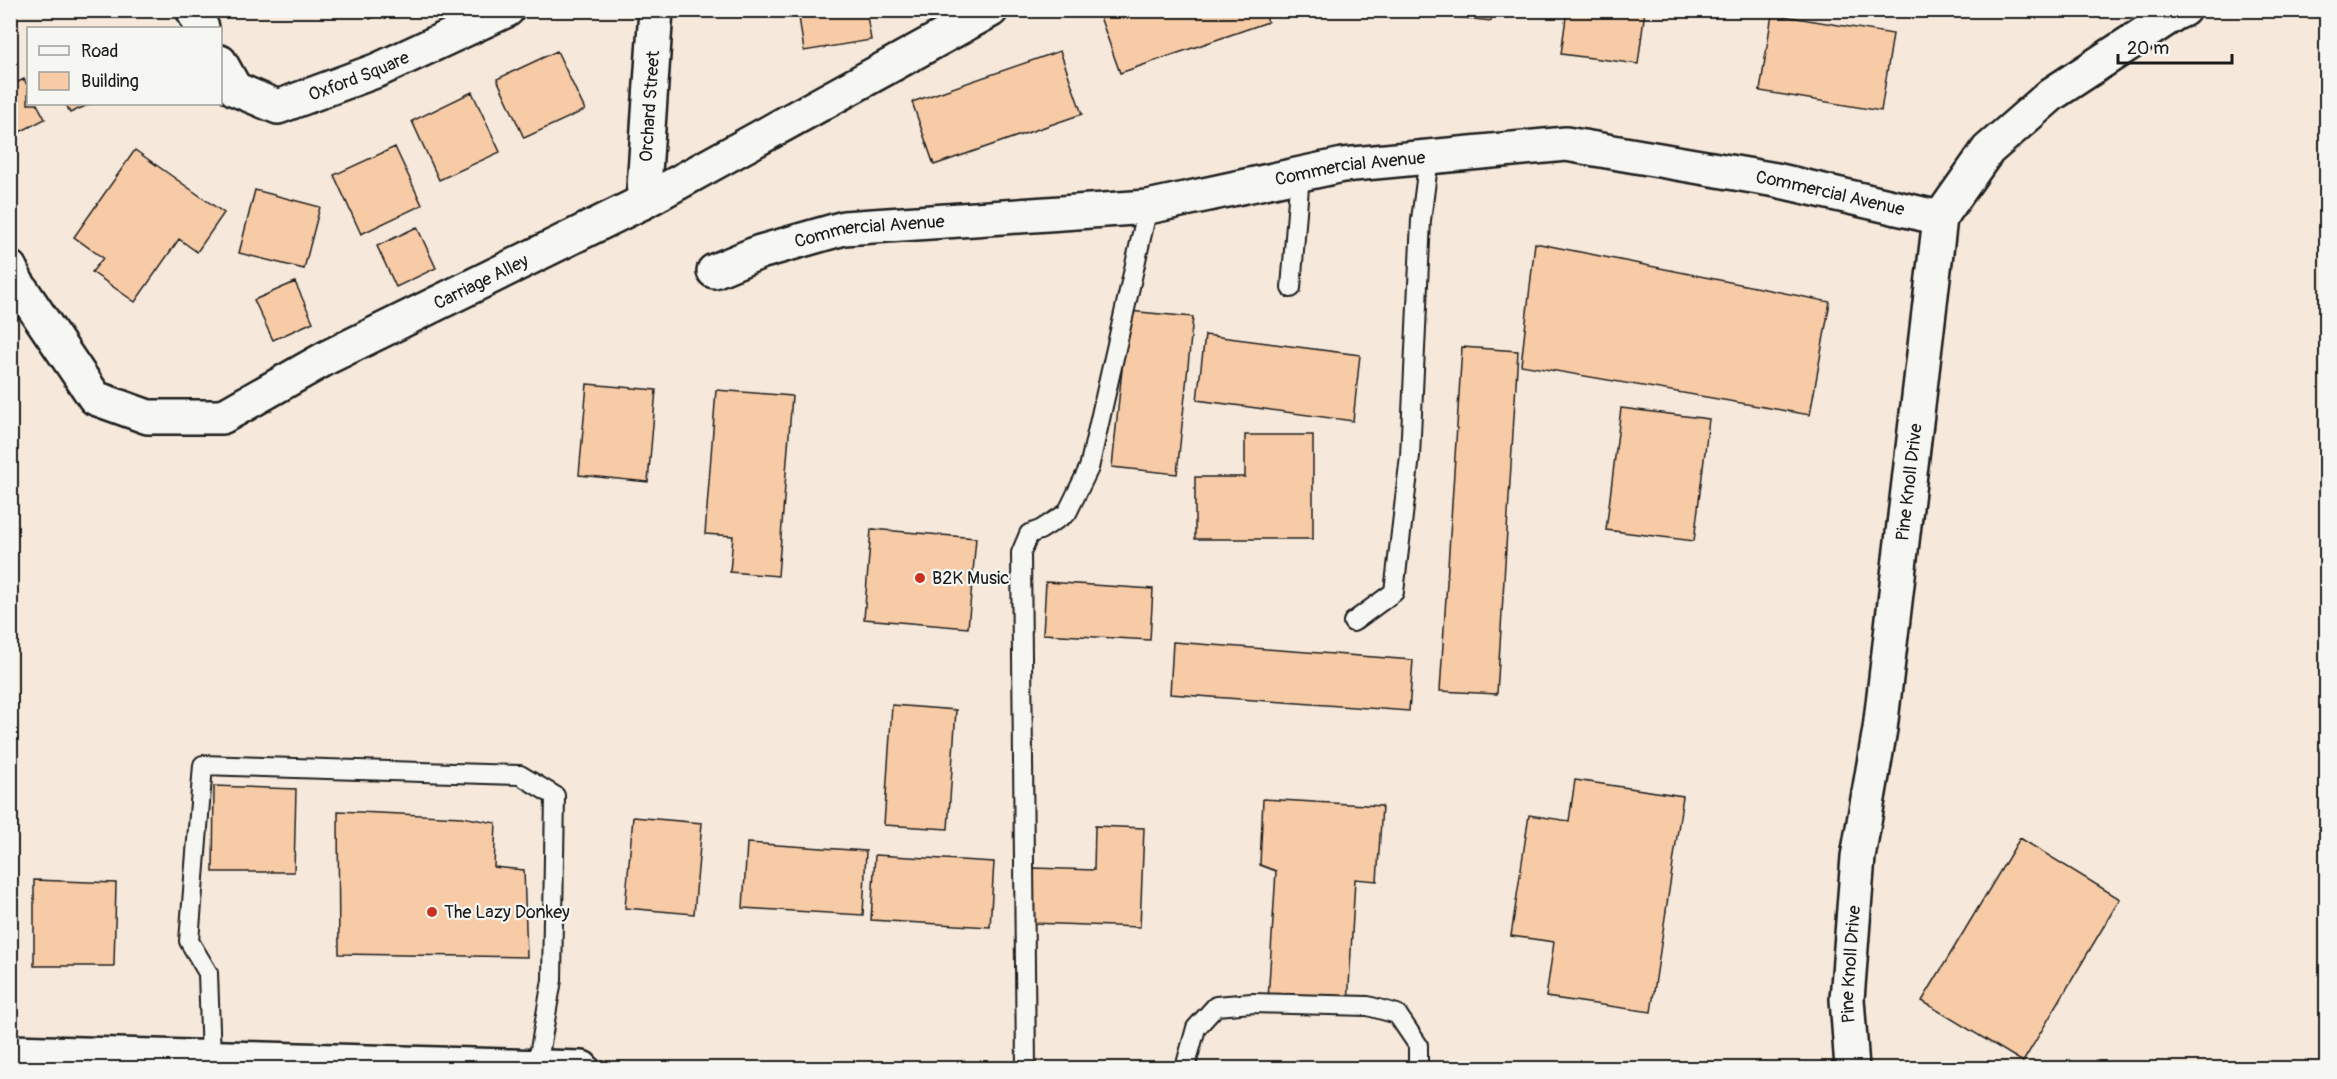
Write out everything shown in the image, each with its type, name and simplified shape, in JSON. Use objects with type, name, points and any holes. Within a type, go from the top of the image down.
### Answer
[{"type":"street","points":[[193,10],[202,27]]},
{"type":"street","name":"Oxford Square","points":[[222,66],[235,89],[278,107],[378,70],[507,10]]},
{"type":"street","name":"Orchard Street","points":[[643,202],[656,10]]},
{"type":"street","name":"Carriage Alley","points":[[10,268],[95,398],[148,417],[222,417],[328,357],[643,202],[991,10]]},
{"type":"street","name":"Pine Knoll Drive","points":[[1852,1068],[1847,999],[1858,858],[1880,729],[1940,218],[1988,150],[2052,94],[2183,10]]},
{"type":"street","name":"Commercial Avenue","points":[[714,271],[760,252],[844,228],[1148,207],[1343,165],[1566,144],[1776,180],[1940,218]]},
{"type":"street","points":[[10,1052],[392,1066],[582,1068]]},
{"type":"lane","points":[[1353,622],[1394,592],[1410,456],[1421,220],[1429,157]]},
{"type":"lane","points":[[1291,288],[1300,174]]},
{"type":"lane","points":[[1026,1068],[1021,553],[1029,534],[1040,530],[1067,513],[1089,468],[1148,207]]},
{"type":"lane","points":[[211,1058],[208,973],[189,941],[203,765],[520,775],[555,796],[552,980],[537,1067]]},
{"type":"lane","points":[[1185,1068],[1196,1028],[1216,1006],[1252,1003],[1368,1006],[1397,1014],[1418,1045],[1418,1068]]},
{"type":"building","points":[[367,10],[389,10],[370,19]]},
{"type":"building","points":[[798,10],[866,10],[871,40],[804,51]]},
{"type":"building","points":[[1264,10],[1268,22],[1120,73],[1098,11]]},
{"type":"building","points":[[1393,10],[1492,10],[1491,21]]},
{"type":"building","points":[[1567,10],[1645,10],[1638,64],[1561,54]]},
{"type":"building","points":[[1772,14],[1893,34],[1881,111],[1760,91]]},
{"type":"building","points":[[557,51],[585,110],[524,138],[497,79]]},
{"type":"building","points":[[1060,51],[1082,114],[934,165],[912,102]]},
{"type":"building","points":[[24,79],[27,85],[27,105],[38,105],[45,119],[10,137],[10,86]]},
{"type":"building","points":[[472,92],[500,152],[439,180],[412,121]]},
{"type":"building","points":[[66,105],[88,105],[70,113]]},
{"type":"building","points":[[395,147],[422,205],[361,234],[334,175]]},
{"type":"building","points":[[135,150],[224,213],[197,252],[179,239],[135,302],[92,272],[103,258],[74,237]]},
{"type":"building","points":[[255,190],[320,207],[304,269],[239,253]]},
{"type":"building","points":[[417,227],[436,268],[396,287],[377,246]]},
{"type":"building","points":[[1535,243],[1830,302],[1810,415],[1521,365]]},
{"type":"building","points":[[295,282],[313,322],[273,340],[254,300]]},
{"type":"building","points":[[1128,311],[1193,317],[1177,474],[1112,467]]},
{"type":"building","points":[[1205,335],[1360,355],[1353,421],[1197,400]]},
{"type":"building","points":[[1462,347],[1518,351],[1497,694],[1440,691]]},
{"type":"building","points":[[587,384],[656,390],[648,482],[579,475]]},
{"type":"building","points":[[716,390],[792,396],[778,576],[730,572],[733,536],[705,534]]},
{"type":"building","points":[[1621,408],[1709,419],[1694,541],[1606,530]]},
{"type":"building","points":[[1245,435],[1313,435],[1313,539],[1195,539],[1195,477],[1245,477]]},
{"type":"building","name":"B2K Music","points":[[871,529],[976,538],[968,628],[864,619]]},
{"type":"building","points":[[1046,582],[1153,589],[1150,640],[1043,634]]},
{"type":"building","points":[[1173,642],[1413,660],[1409,711],[1170,694]]},
{"type":"building","points":[[892,705],[956,710],[948,829],[884,825]]},
{"type":"building","points":[[1575,780],[1683,796],[1651,1012],[1546,997],[1554,942],[1511,936],[1529,815],[1569,821]]},
{"type":"building","points":[[214,786],[296,789],[294,872],[213,872]]},
{"type":"building","points":[[1263,799],[1382,806],[1377,881],[1355,879],[1348,1005],[1268,1000],[1276,871],[1260,865]]},
{"type":"building","name":"The Lazy Donkey","points":[[338,811],[462,817],[496,823],[494,867],[524,870],[527,957],[339,954]]},
{"type":"building","points":[[633,817],[702,823],[694,914],[625,908]]},
{"type":"building","points":[[1095,826],[1144,828],[1140,927],[1032,923],[1034,868],[1094,870]]},
{"type":"building","points":[[2020,838],[2120,899],[2023,1062],[1922,1001]]},
{"type":"building","points":[[747,843],[866,851],[863,915],[743,908]]},
{"type":"building","points":[[875,855],[994,862],[990,927],[871,920]]},
{"type":"building","points":[[34,880],[116,883],[114,966],[34,966]]},
{"type":"place","name":"B2K Music","points":[[920,578]]},
{"type":"place","name":"The Lazy Donkey","points":[[432,912]]}]
